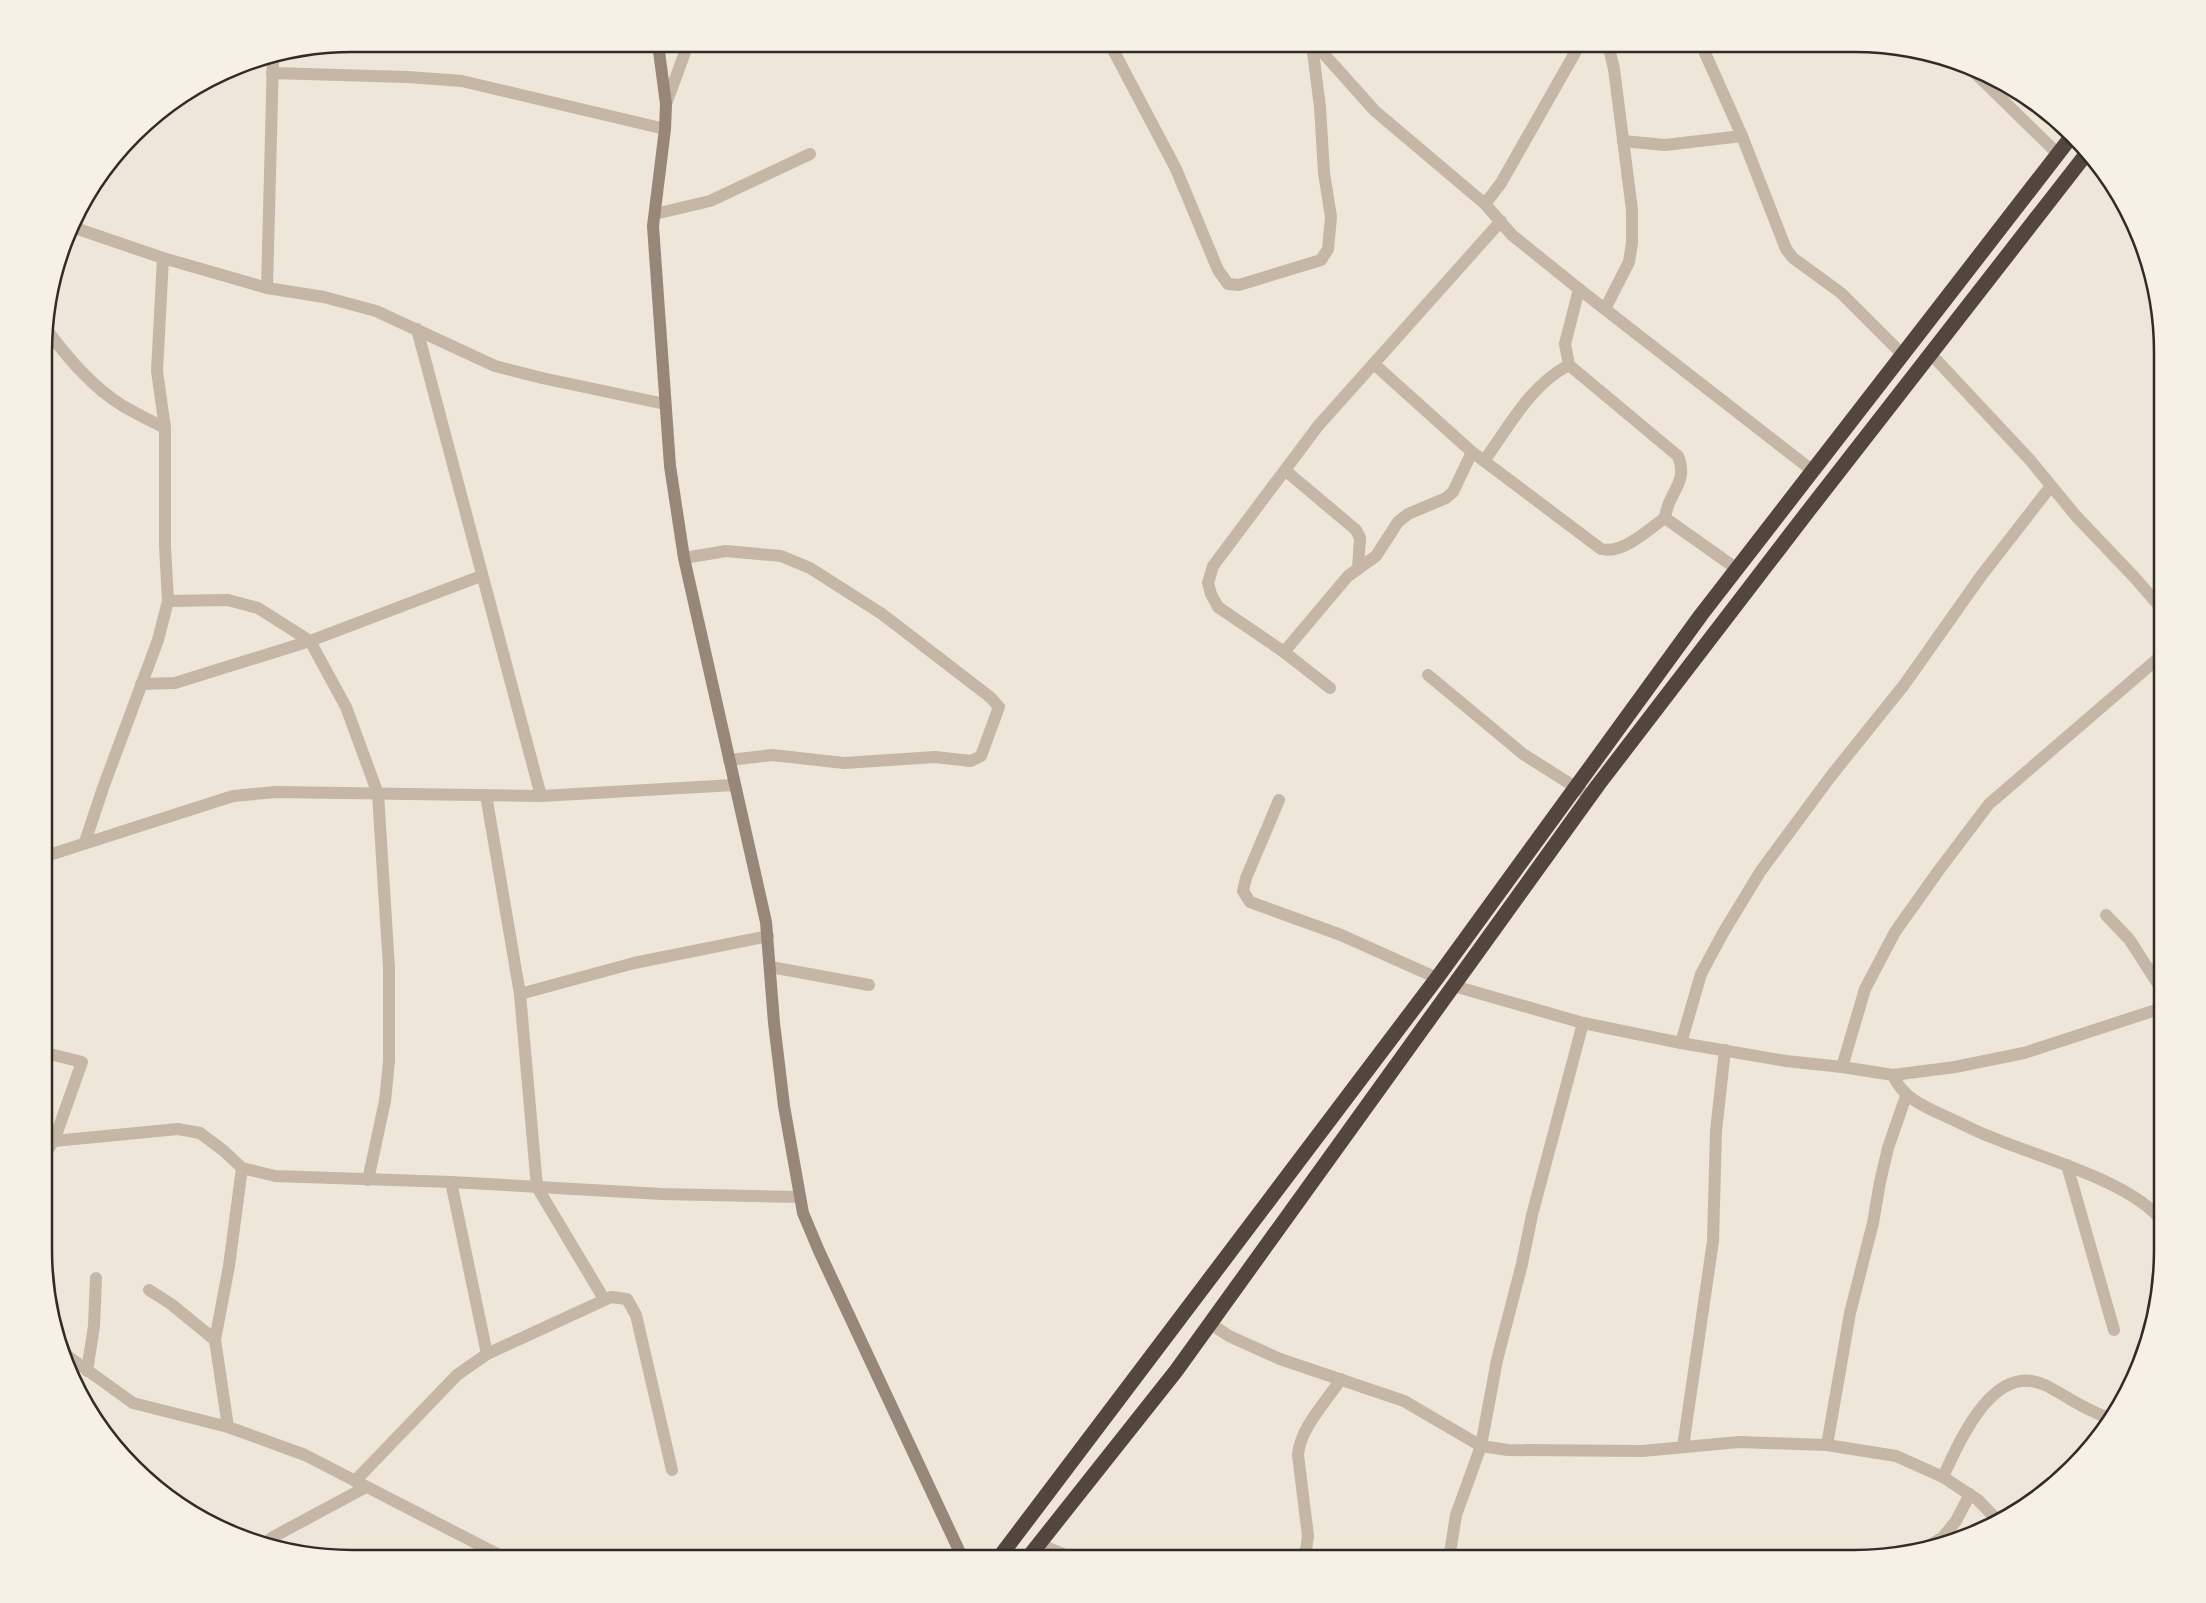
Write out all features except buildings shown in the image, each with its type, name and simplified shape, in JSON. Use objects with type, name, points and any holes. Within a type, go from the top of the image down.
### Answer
[{"type":"highway","points":[[1005,1550],[1437,978],[1737,569],[2067,142]]},
{"type":"highway","points":[[1034,1550],[1116,1448],[1211,1324],[1590,797],[1930,353],[2082,159]]},
{"type":"street","points":[[659,53],[666,104],[666,129],[653,226],[670,466],[684,558],[768,936],[774,1023],[784,1106],[803,1213],[959,1550]]},
{"type":"street","points":[[666,104],[685,53]]},
{"type":"street","points":[[1115,53],[1176,169],[1218,270],[1228,284],[1239,285],[1321,260],[1328,249],[1331,217],[1324,173],[1314,53]]},
{"type":"street","points":[[1321,53],[1375,111],[1485,204],[1512,235],[1813,471]]},
{"type":"street","points":[[1485,204],[1502,183],[1575,53]]},
{"type":"street","points":[[1605,309],[1629,262],[1632,243],[1632,210],[1614,69],[1610,53]]},
{"type":"street","points":[[1705,53],[1742,136],[1786,249],[1793,258],[1841,293],[1903,355]]},
{"type":"street","points":[[267,288],[273,64]]},
{"type":"street","points":[[272,73],[408,77],[462,81],[666,129]]},
{"type":"street","points":[[1983,82],[2058,154]]},
{"type":"street","points":[[1623,141],[1665,146],[1742,136]]},
{"type":"street","points":[[655,214],[710,201],[810,154]]},
{"type":"street","points":[[1330,688],[1284,652],[1218,607],[1208,583],[1214,566],[1318,426],[1500,221]]},
{"type":"street","points":[[78,230],[163,258],[267,288],[324,298],[376,311],[495,366],[665,404]]},
{"type":"street","points":[[85,842],[158,640],[168,601],[165,546],[165,428],[157,371],[163,258]]},
{"type":"street","points":[[1579,289],[1565,344],[1569,365],[1678,456],[1682,476],[1666,504],[1665,518]]},
{"type":"street","points":[[417,329],[481,576],[541,796]]},
{"type":"street","points":[[53,338],[64,353],[106,394],[165,428]]},
{"type":"street","points":[[1930,353],[2030,460],[2076,516],[2154,600]]},
{"type":"street","points":[[1374,364],[1472,452],[1601,549],[1610,551],[1626,545],[1665,518]]},
{"type":"street","points":[[1484,461],[1533,392],[1553,373],[1569,365]]},
{"type":"street","points":[[1284,652],[1348,576],[1376,556],[1398,522],[1408,514],[1446,498],[1452,492],[1472,452]]},
{"type":"street","points":[[1286,471],[1356,530],[1360,538],[1358,569]]},
{"type":"street","points":[[1681,1043],[1701,974],[1722,932],[1760,872],[1831,776],[1904,685],[1981,576],[2051,486]]},
{"type":"street","points":[[1665,518],[1737,569]]},
{"type":"street","points":[[684,558],[726,551],[781,556],[810,568],[882,614],[990,697],[999,707],[981,756],[971,760],[935,757],[844,763],[772,755],[729,760]]},
{"type":"street","points":[[141,684],[175,683],[310,641],[481,576]]},
{"type":"street","points":[[168,601],[228,600],[258,608],[310,641],[346,706],[378,794],[388,968],[389,1061],[385,1101],[368,1180]]},
{"type":"street","points":[[1842,1066],[1865,989],[1895,932],[1989,804],[2154,662]]},
{"type":"street","points":[[1428,675],[1523,754],[1590,797]]},
{"type":"street","points":[[53,853],[233,796],[276,792],[541,796],[734,785]]},
{"type":"street","points":[[486,795],[520,994],[537,1188],[604,1299]]},
{"type":"street","points":[[1279,800],[1246,878],[1244,891],[1250,902],[1341,935],[1437,978]]},
{"type":"street","points":[[2106,915],[2129,939],[2154,978]]},
{"type":"street","points":[[520,994],[634,963],[768,936]]},
{"type":"street","points":[[771,967],[869,985]]},
{"type":"street","points":[[1454,986],[1583,1023],[1681,1043],[1786,1061],[1842,1066],[1893,1075],[1955,1067],[2024,1053],[2154,1011]]},
{"type":"street","points":[[1450,1550],[1456,1515],[1481,1446],[1497,1360],[1522,1264],[1532,1215],[1583,1023]]},
{"type":"street","points":[[1683,1447],[1713,1241],[1716,1131],[1726,1050]]},
{"type":"street","points":[[53,1055],[82,1062],[54,1141],[178,1129],[200,1133],[224,1151],[242,1168],[275,1176],[451,1182],[662,1194],[800,1197]]},
{"type":"street","points":[[1893,1075],[1906,1096],[1990,1137],[2067,1165],[2129,1194],[2154,1214]]},
{"type":"street","points":[[1827,1445],[1850,1313],[1873,1223],[1888,1148],[1906,1096]]},
{"type":"street","points":[[2067,1165],[2114,1330]]},
{"type":"street","points":[[228,1427],[214,1340],[229,1266],[242,1168]]},
{"type":"street","points":[[451,1182],[487,1354]]},
{"type":"street","points":[[87,1371],[94,1326],[96,1278]]},
{"type":"street","points":[[149,1290],[171,1304],[214,1340]]},
{"type":"street","points":[[271,1539],[360,1484],[458,1375],[487,1354],[611,1297],[627,1298],[636,1315],[672,1470]]},
{"type":"street","points":[[1211,1324],[1229,1336],[1280,1359],[1404,1401],[1481,1446],[1508,1450],[1642,1451],[1739,1442],[1827,1445],[1896,1456],[1943,1477],[1970,1494],[1993,1516]]},
{"type":"street","points":[[73,1360],[140,1406],[228,1427],[305,1455],[489,1550]]},
{"type":"street","points":[[1306,1550],[1308,1536],[1298,1455],[1299,1442],[1305,1428],[1341,1379]]},
{"type":"street","points":[[1943,1477],[1963,1436],[1993,1395],[2008,1384],[2024,1380],[2044,1385],[2092,1413],[2104,1416]]},
{"type":"street","points":[[1943,1537],[1956,1521],[1970,1494]]},
{"type":"street","points":[[1039,1544],[1053,1550]]}]
